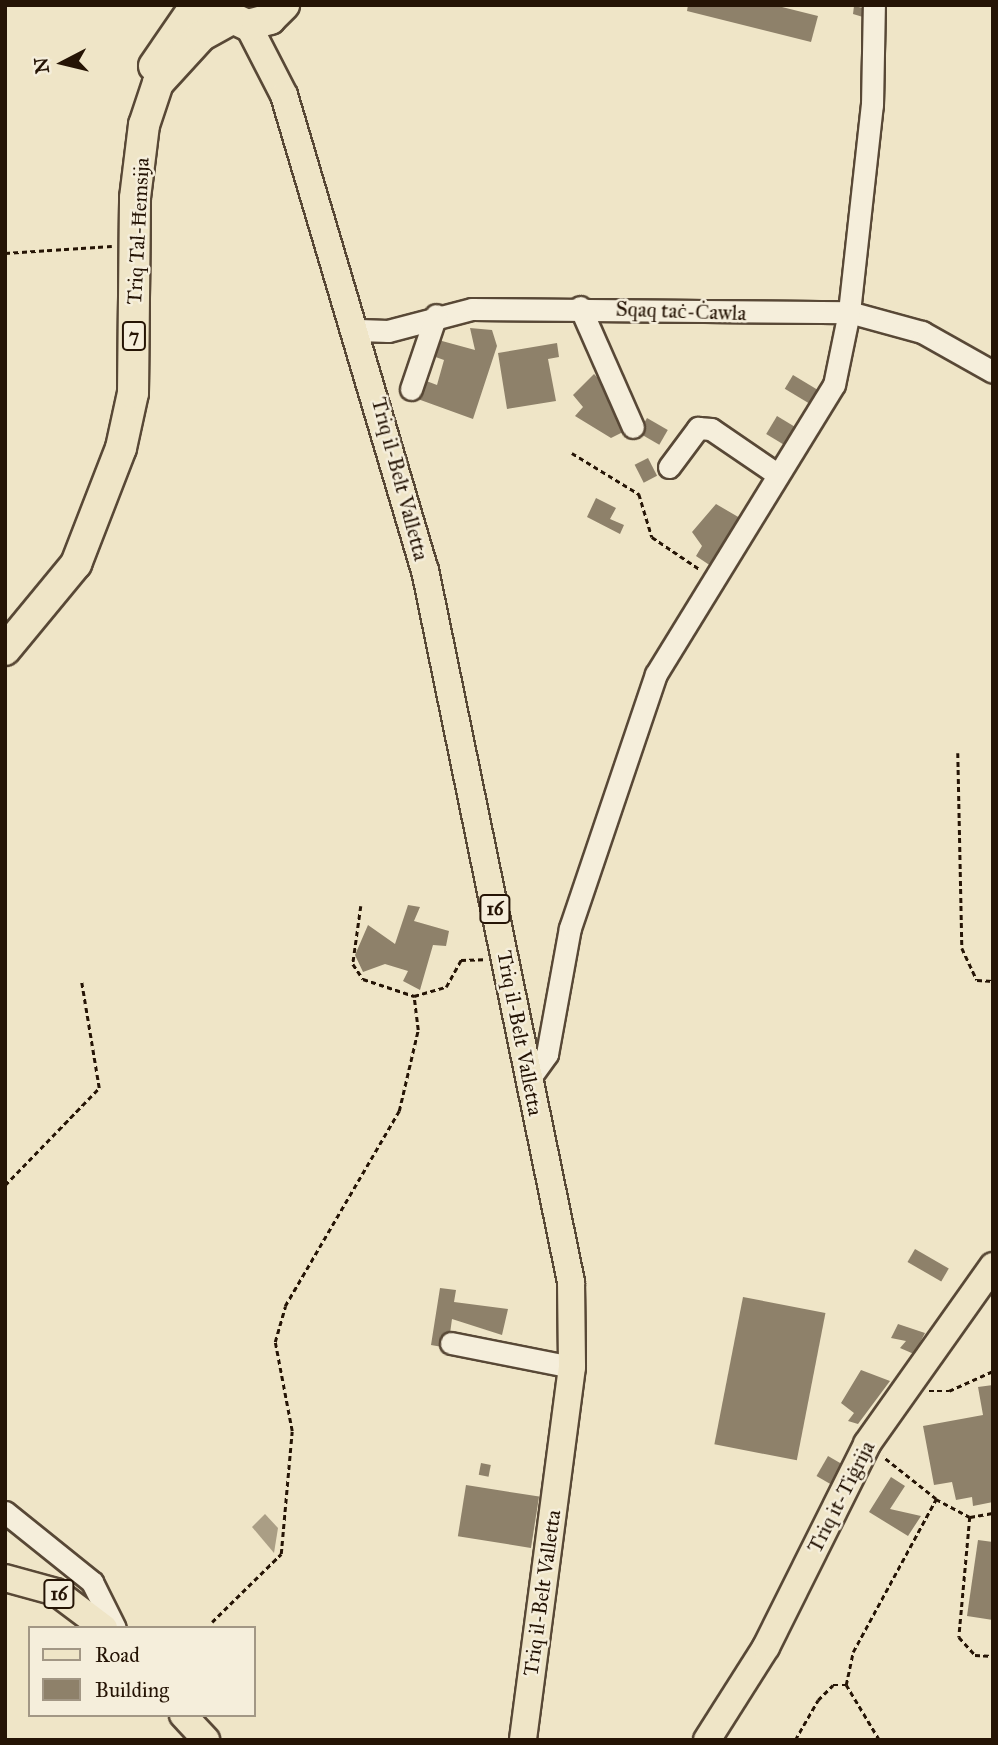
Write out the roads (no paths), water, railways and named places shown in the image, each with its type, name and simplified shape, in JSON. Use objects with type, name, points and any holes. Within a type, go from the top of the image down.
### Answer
[{"type":"highway","points":[[137,97],[173,5]]},
{"type":"highway","name":"Triq Tal-Ħemsija","points":[[5,625],[69,539],[111,437],[122,371],[127,136],[137,97],[196,5]]},
{"type":"highway","name":"7","points":[[229,17],[282,7]]},
{"type":"highway","name":"Triq Tal-Ħemsija","points":[[5,650],[76,564],[121,448],[133,393],[135,198],[151,104],[159,83],[183,53],[229,17]]},
{"type":"main road","name":"Triq il-Belt Valletta","points":[[282,7],[284,95],[359,330],[425,570],[570,1282],[572,1367],[523,1740]]},
{"type":"main road","name":"Triq il-Belt Valletta","points":[[229,17],[284,95]]},
{"type":"main road","name":"Triq it-Tiġrija","points":[[707,1740],[766,1647],[867,1444],[908,1379],[993,1266]]},
{"type":"main road","name":"16","points":[[5,1578],[56,1592],[100,1626]]},
{"type":"main road","points":[[185,1717],[206,1740]]},
{"type":"street","points":[[529,1079],[547,1054],[570,928],[656,674],[776,474],[834,385],[849,312],[872,105],[874,5]]},
{"type":"street","points":[[580,307],[633,427]]},
{"type":"street","name":"Sqaq taċ-Ċawla","points":[[359,330],[388,331],[436,315],[580,307],[688,314],[849,312],[922,332],[993,372]]},
{"type":"street","points":[[411,389],[436,315]]},
{"type":"street","points":[[669,467],[698,428],[711,429],[776,474]]},
{"type":"street","points":[[451,1343],[572,1367]]},
{"type":"street","points":[[5,1512],[92,1582],[114,1626]]}]
